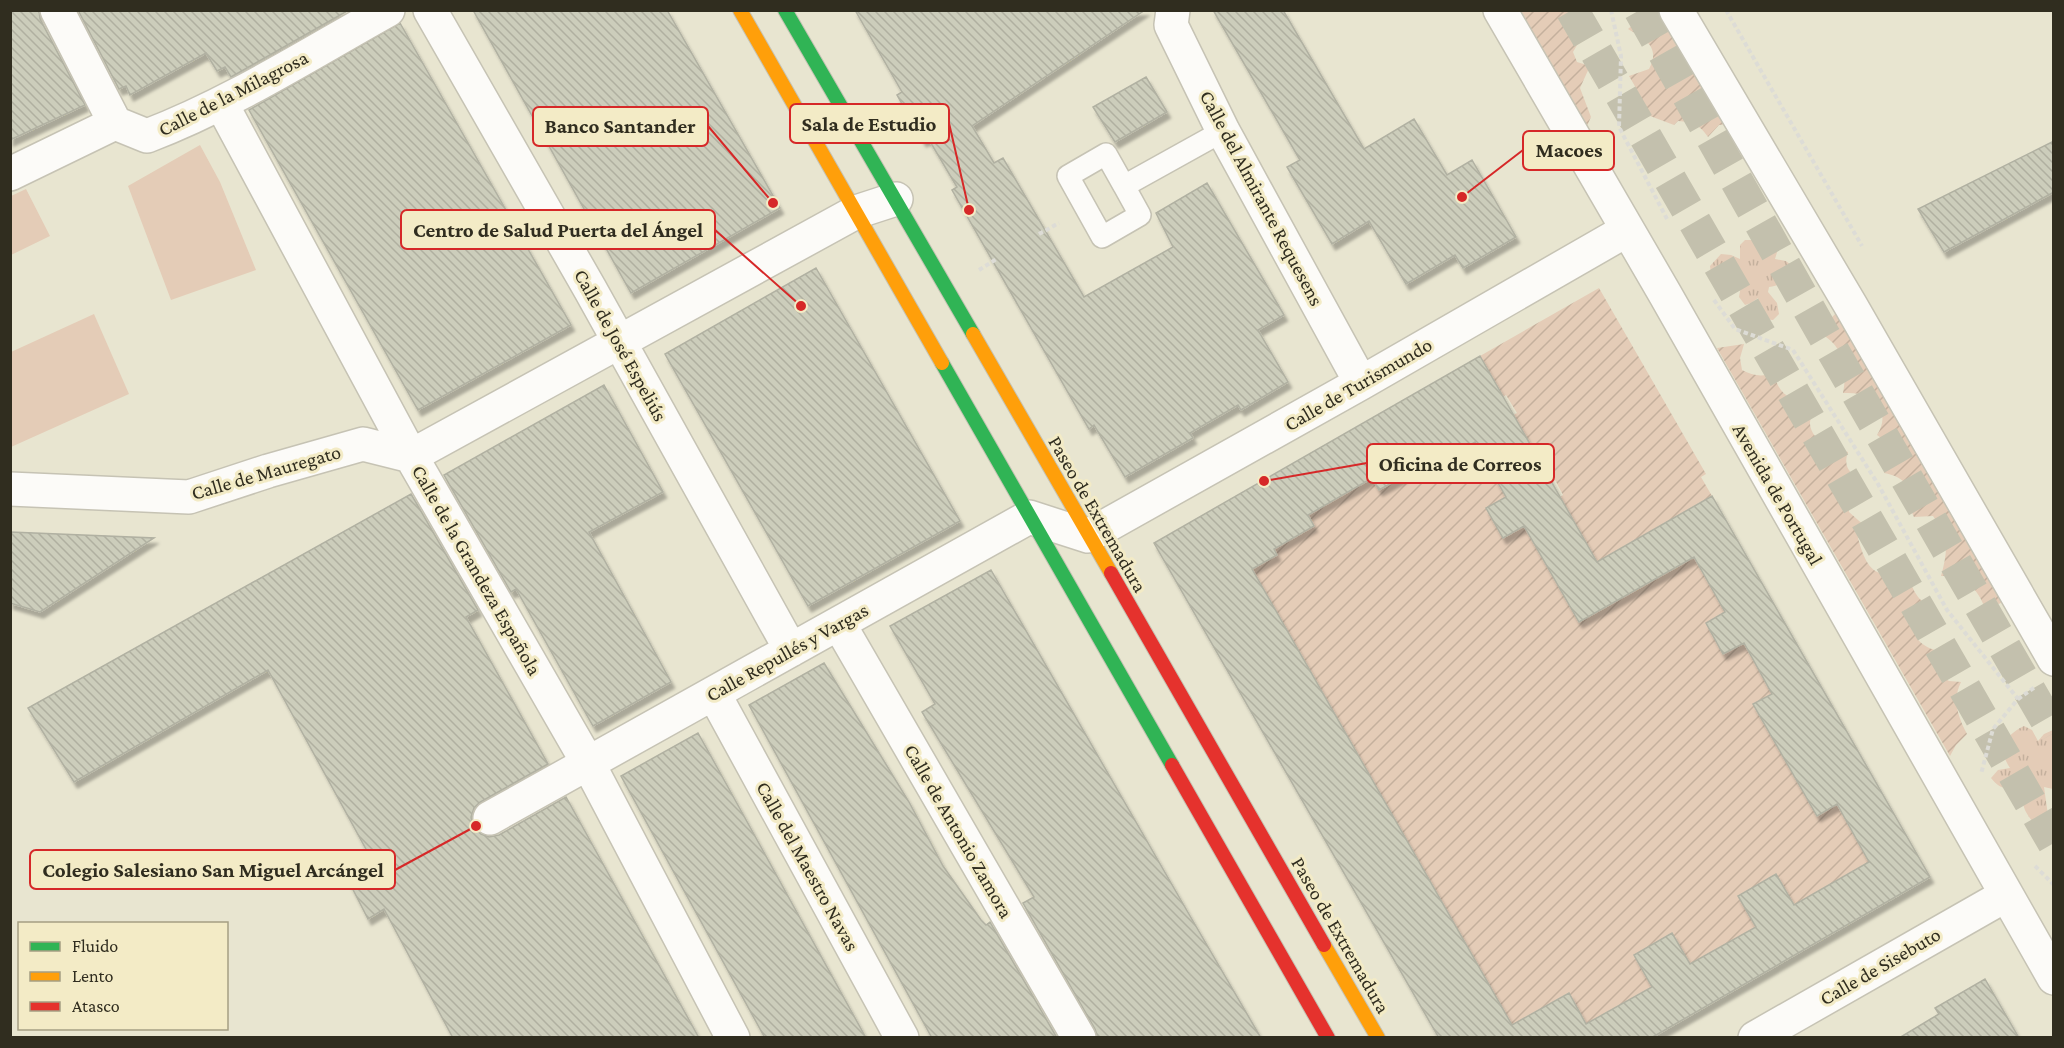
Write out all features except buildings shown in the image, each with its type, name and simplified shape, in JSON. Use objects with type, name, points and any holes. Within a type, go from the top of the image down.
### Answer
[{"type":"main road","points":[[740,10],[1328,1038]]},
{"type":"main road","name":"Paseo de Extremadura","points":[[785,10],[1378,1038]]},
{"type":"street","points":[[10,174],[115,123],[57,10]]},
{"type":"street","name":"Calle de la Milagrosa","points":[[115,123],[147,136],[180,124],[388,10]]},
{"type":"street","name":"Calle de José Espeliús","points":[[430,10],[791,650]]},
{"type":"street","name":"Calle del Almirante Requesens","points":[[1173,10],[1171,25],[1223,131],[1361,383]]},
{"type":"street","name":"Avenida de Portugal","points":[[1500,10],[2054,978]]},
{"type":"street","points":[[1676,10],[1851,306],[2054,659]]},
{"type":"street","name":"Calle de la Grandeza Española","points":[[221,103],[411,456],[588,763],[733,1038]]},
{"type":"street","points":[[411,456],[856,212],[896,200]]},
{"type":"street","name":"Calle de Turismundo","points":[[1088,536],[1627,230]]},
{"type":"street","name":"Calle de Mauregato","points":[[10,489],[189,497],[268,471],[363,444],[411,456]]},
{"type":"street","points":[[1029,517],[1088,536]]},
{"type":"street","name":"Calle Repullés y Vargas","points":[[490,818],[1029,517]]},
{"type":"street","name":"Calle de Antonio Zamora","points":[[839,624],[1079,1038]]},
{"type":"street","name":"Calle del Maestro Navas","points":[[714,694],[902,1038]]},
{"type":"street","name":"Calle de Sisebuto","points":[[1755,1038],[2006,895]]},
{"type":"lane","points":[[1124,186],[1223,131]]},
{"type":"path","points":[[1611,10],[1621,56],[1619,127],[1667,219]]},
{"type":"path","points":[[973,274],[998,258]]},
{"type":"path","points":[[1712,297],[1735,330],[1792,350],[1878,484],[1947,610],[2018,699],[1993,729],[1979,781]]},
{"type":"path","points":[[2034,865],[2054,885]]},
{"type":"green space","points":[[1521,11],[1585,11],[1589,28],[1587,38],[1577,45],[1573,52],[1577,62],[1590,66],[1580,88],[1591,117],[1587,126]]},
{"type":"green space","points":[[1638,11],[1662,11],[1729,124],[1719,125],[1708,137],[1699,127],[1688,122],[1678,121],[1674,125],[1650,116],[1641,120],[1641,102],[1629,76],[1649,69],[1653,55],[1649,44],[1628,29],[1635,23]]},
{"type":"green space","points":[[200,145],[220,182],[256,270],[171,300],[128,186]]},
{"type":"green space","points":[[26,189],[50,236],[11,255],[11,196]]},
{"type":"green space","points":[[1745,240],[1761,243],[1763,251],[1768,245],[1774,246],[1778,249],[1775,259],[1786,261],[1792,266],[1785,281],[1769,287],[1768,292],[1777,303],[1779,314],[1773,320],[1764,319],[1759,310],[1758,298],[1745,305],[1739,297],[1741,285],[1731,289],[1719,286],[1711,274],[1710,266],[1721,254],[1740,259],[1740,245]]},
{"type":"green space","points":[[1599,288],[1706,474],[1701,477],[1712,496],[1597,562],[1560,497],[1563,495],[1553,476],[1549,478],[1513,415],[1517,413],[1506,395],[1503,397],[1480,356]]},
{"type":"green space","points":[[1837,312],[2003,602],[1985,610],[1979,595],[1967,581],[1957,577],[1941,576],[1946,552],[1942,531],[1933,516],[1914,517],[1908,487],[1898,478],[1884,473],[1888,452],[1885,443],[1877,435],[1882,423],[1879,406],[1863,395],[1843,393],[1845,374],[1842,357],[1833,343],[1818,332]]},
{"type":"green space","points":[[94,314],[129,394],[11,447],[11,352]]},
{"type":"green space","points":[[1744,344],[1740,358],[1742,370],[1758,375],[1775,373],[1776,381],[1783,392],[1793,400],[1813,409],[1810,424],[1815,436],[1825,444],[1848,452],[1846,461],[1848,469],[1862,480],[1850,494],[1849,512],[1867,528],[1858,538],[1868,564],[1872,569],[1884,573],[1893,571],[1908,562],[1911,584],[1917,596],[1935,610],[1922,616],[1913,627],[1917,638],[1925,646],[1948,654],[1941,668],[1941,676],[1949,681],[1961,682],[1957,695],[1957,708],[1967,734],[1956,745],[1950,756],[1717,348]]},
{"type":"green space","points":[[1466,425],[1507,497],[1503,538],[1524,526],[1579,622],[1695,557],[1726,612],[1706,623],[1723,654],[1744,642],[1773,693],[1753,704],[1817,815],[1837,804],[1869,862],[1794,905],[1776,874],[1738,896],[1756,927],[1690,964],[1672,934],[1634,955],[1652,987],[1586,1024],[1568,993],[1530,1015],[1511,1037],[1244,573],[1277,555],[1274,549],[1314,526],[1308,515]]},
{"type":"green space","points":[[2024,726],[2032,730],[2038,741],[2044,734],[2053,730],[2053,789],[2044,787],[2048,815],[2044,822],[2034,823],[2027,813],[2023,800],[2024,784],[2006,788],[1998,785],[1991,778],[1998,770],[2010,768],[2004,755],[2005,743],[2012,734]]},
{"type":"tunnel","points":[[1572,10],[2054,843]]},
{"type":"tunnel","points":[[1640,10],[1822,332],[2054,733]]},
{"type":"traffic: fast","points":[[785,10],[973,334]]},
{"type":"traffic: fast","points":[[942,363],[1172,765]]},
{"type":"traffic: slow","points":[[740,10],[942,363]]},
{"type":"traffic: slow","points":[[973,334],[1111,573]]},
{"type":"traffic: slow","points":[[1324,945],[1378,1038]]},
{"type":"traffic: jam","points":[[1111,573],[1324,945]]},
{"type":"traffic: jam","points":[[1172,765],[1328,1038]]},
{"type":"place","name":"Macoes","points":[[1462,197]]},
{"type":"place","name":"Banco Santander","points":[[773,203]]},
{"type":"place","name":"Sala de Estudio","points":[[969,210]]},
{"type":"place","name":"Centro de Salud Puerta del Ángel","points":[[801,306]]},
{"type":"place","name":"Oficina de Correos","points":[[1264,481]]},
{"type":"place","name":"Colegio Salesiano San Miguel Arcángel","points":[[476,826]]}]
